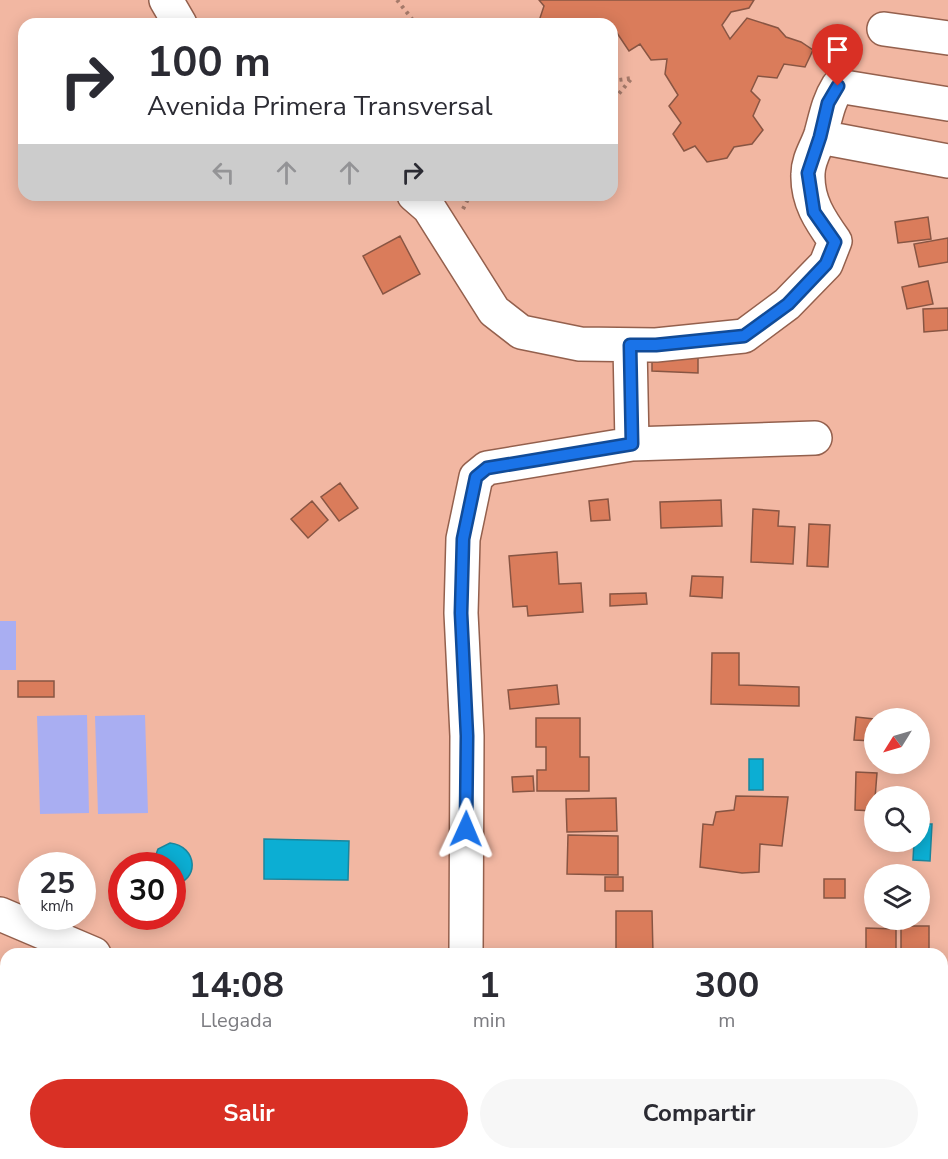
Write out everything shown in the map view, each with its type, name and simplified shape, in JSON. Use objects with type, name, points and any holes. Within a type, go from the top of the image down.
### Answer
[{"type":"street","points":[[166,0],[176,18]]},
{"type":"street","points":[[884,29],[948,38]]},
{"type":"street","points":[[421,201],[429,208],[494,311],[521,332],[580,344],[630,345],[656,345],[744,336],[788,304],[826,264],[835,242],[814,212],[808,173],[828,103],[838,86],[948,104]]},
{"type":"street","points":[[820,137],[948,161]]},
{"type":"street","points":[[630,345],[632,444]]},
{"type":"street","points":[[466,948],[467,736],[461,613],[463,539],[476,477],[487,468],[632,444],[814,438]]},
{"type":"street","points":[[0,914],[80,948]]},
{"type":"path","points":[[397,0],[411,18]]},
{"type":"path","points":[[618,80],[632,78],[618,95]]},
{"type":"path","points":[[460,214],[467,201]]},
{"type":"shaded area","points":[[0,621],[16,621],[16,670],[0,670]]},
{"type":"shaded area","points":[[87,715],[89,813],[40,814],[37,716]]},
{"type":"shaded area","points":[[145,715],[148,813],[98,814],[95,716]]},
{"type":"shaded area","points":[[749,759],[763,759],[763,790],[749,790]]},
{"type":"shaded area","points":[[930,824],[932,824],[930,861],[913,860],[913,852],[930,852]]},
{"type":"shaded area","points":[[264,839],[349,841],[348,880],[264,879]]},
{"type":"shaded area","points":[[170,843],[186,850],[192,864],[188,877],[186,879],[186,852],[157,852],[158,849]]},
{"type":"building","points":[[539,0],[754,0],[749,8],[731,12],[722,25],[730,39],[747,18],[778,28],[786,37],[801,42],[813,50],[805,67],[784,64],[777,78],[758,76],[751,91],[760,100],[753,116],[763,130],[752,144],[734,147],[727,158],[707,162],[695,146],[684,151],[673,134],[681,123],[669,106],[678,95],[665,74],[667,59],[651,60],[640,44],[629,51],[618,34],[618,18],[540,18],[544,6]]},
{"type":"building","points":[[928,217],[931,239],[898,243],[895,222]]},
{"type":"building","points":[[400,236],[420,274],[383,294],[363,256]]},
{"type":"building","points":[[948,238],[948,262],[919,267],[914,244]]},
{"type":"building","points":[[928,281],[933,304],[907,309],[902,287]]},
{"type":"building","points":[[948,308],[948,330],[924,332],[923,309]]},
{"type":"building","points":[[652,352],[698,354],[698,373],[652,371]]},
{"type":"building","points":[[340,483],[358,508],[339,521],[321,497]]},
{"type":"building","points":[[608,499],[610,520],[591,521],[589,501]]},
{"type":"building","points":[[721,500],[722,526],[661,528],[660,502]]},
{"type":"building","points":[[312,501],[328,520],[308,538],[291,519]]},
{"type":"building","points":[[753,509],[779,511],[778,526],[795,527],[793,564],[751,562]]},
{"type":"building","points":[[809,524],[830,525],[828,567],[807,566]]},
{"type":"building","points":[[557,552],[559,584],[581,583],[583,612],[528,616],[527,606],[513,607],[509,556]]},
{"type":"building","points":[[692,576],[723,577],[722,598],[690,596]]},
{"type":"building","points":[[646,593],[647,604],[610,606],[610,594]]},
{"type":"building","points":[[712,653],[739,653],[739,685],[799,687],[799,706],[711,704]]},
{"type":"building","points":[[18,681],[54,681],[54,697],[18,697]]},
{"type":"building","points":[[557,685],[559,704],[510,709],[508,690]]},
{"type":"building","points":[[856,717],[864,718],[864,740],[854,740]]},
{"type":"building","points":[[536,718],[580,718],[580,757],[589,757],[589,791],[537,791],[537,770],[546,770],[546,747],[536,747]]},
{"type":"building","points":[[856,772],[877,774],[876,786],[864,786],[864,810],[855,810]]},
{"type":"building","points":[[533,776],[534,791],[513,792],[512,777]]},
{"type":"building","points":[[736,796],[788,797],[782,846],[760,844],[759,872],[742,873],[700,867],[703,824],[713,825],[716,812],[734,810]]},
{"type":"building","points":[[616,798],[617,831],[567,832],[566,799]]},
{"type":"building","points":[[568,835],[618,836],[618,875],[567,874]]},
{"type":"building","points":[[605,877],[623,877],[623,891],[605,891]]},
{"type":"building","points":[[824,879],[845,879],[845,898],[824,898]]},
{"type":"building","points":[[616,911],[652,911],[653,948],[616,948]]},
{"type":"building","points":[[866,930],[896,930],[896,948],[866,948]]},
{"type":"building","points":[[901,930],[929,930],[929,948],[901,948]]},
{"type":"route","points":[[466,829],[467,736],[461,613],[463,539],[476,477],[487,468],[632,444],[630,345],[656,345],[744,336],[788,304],[826,264],[835,242],[814,212],[808,173],[828,103],[838,86]]}]
